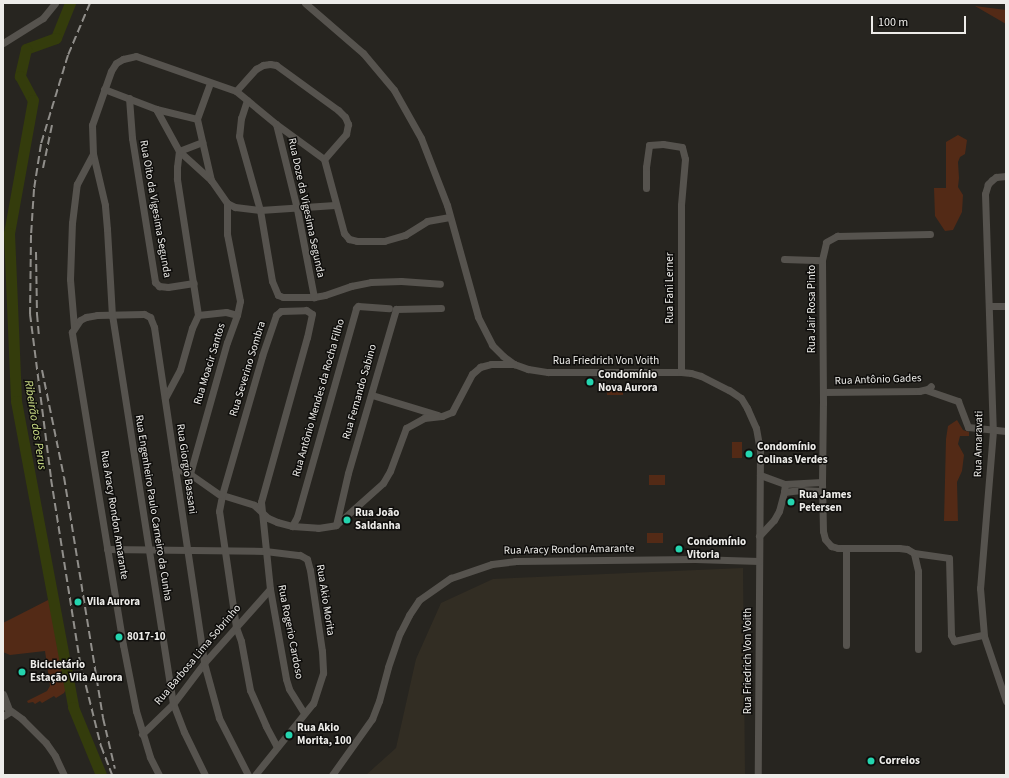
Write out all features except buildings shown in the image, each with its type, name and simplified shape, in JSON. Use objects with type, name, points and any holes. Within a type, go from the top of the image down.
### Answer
[{"type":"street","points":[[3,43],[43,18],[55,3]]},
{"type":"street","name":"Rua Friedrich Von Voith","points":[[305,3],[363,54],[394,90],[421,138],[450,218],[478,317],[492,344],[503,356],[514,364],[528,369],[548,372],[681,372],[701,376],[741,398],[756,428],[760,475],[758,536],[758,775]]},
{"type":"street","points":[[93,154],[93,119],[104,89],[116,63],[136,56],[236,91],[276,124],[324,159],[335,205],[344,233],[349,239],[357,241],[384,241],[405,235],[427,221],[450,218]]},
{"type":"street","points":[[236,91],[256,69],[263,65],[276,65],[338,110],[345,117],[348,124],[346,134],[324,159]]},
{"type":"street","points":[[210,83],[197,119],[211,180]]},
{"type":"street","points":[[104,89],[156,109],[197,119]]},
{"type":"street","name":"Rua Oito da Vigesima Segunda","points":[[130,98],[132,138],[155,282],[159,286],[168,287],[194,283]]},
{"type":"street","points":[[246,100],[241,118],[240,136],[260,210],[275,290],[278,295],[283,297],[314,297],[371,282],[401,280],[440,284]]},
{"type":"street","points":[[156,109],[179,151],[211,180],[227,203],[235,206],[260,210],[297,209],[335,205]]},
{"type":"street","name":"Rua Doze da Vigesima Segunda","points":[[276,124],[297,209],[314,297]]},
{"type":"street","points":[[179,151],[202,142]]},
{"type":"street","name":"Rua Fani Lerner","points":[[646,188],[646,167],[649,145],[663,144],[682,147],[685,159],[681,205],[681,372]]},
{"type":"street","points":[[165,398],[180,370],[192,328],[198,315],[177,179],[179,151]]},
{"type":"street","name":"Rua Engenheiro Paulo Carneiro da Cunha","points":[[93,154],[105,205],[109,249],[112,316],[173,704],[180,725],[205,775]]},
{"type":"street","name":"Rua Aracy Rondon Amarante","points":[[93,154],[77,184],[72,223],[70,279],[74,327],[72,332],[124,650],[142,734],[159,775]]},
{"type":"street","name":"Rua Amaravati","points":[[1006,176],[996,177],[988,184],[985,200],[992,431],[980,588],[983,634],[987,650],[1006,701]]},
{"type":"street","points":[[227,203],[227,234],[240,301],[237,315]]},
{"type":"street","name":"Rua Jair Rosa Pinto","points":[[930,234],[837,236],[826,242],[822,260],[824,392],[822,491],[825,539],[831,546],[846,548],[899,548],[949,558],[951,635],[954,641],[983,634]]},
{"type":"street","points":[[784,259],[822,260]]},
{"type":"street","points":[[989,306],[1006,306]]},
{"type":"street","name":"Rua Antônio Mendes da Rocha Filho","points":[[292,526],[297,517],[356,308],[389,308]]},
{"type":"street","name":"Rua Fernando Sabino","points":[[336,525],[346,482],[396,309],[440,308]]},
{"type":"street","name":"Rua Severino Sombra","points":[[261,512],[263,495],[307,337],[312,314],[310,311],[282,311],[276,315],[262,356],[222,495],[220,511],[236,626],[241,641],[250,690],[277,747]]},
{"type":"street","name":"Rua Moacir Santos","points":[[190,474],[227,342],[237,315],[226,312],[198,315]]},
{"type":"street","name":"Rua Giorgio Bassani","points":[[112,316],[134,313],[150,317],[154,327],[204,663],[219,718],[248,775]]},
{"type":"street","points":[[74,327],[86,317],[112,316]]},
{"type":"street","points":[[175,468],[190,474],[222,495],[254,505],[261,512],[277,522],[292,526],[323,528],[336,525],[383,483],[390,471],[406,428],[424,418],[442,416],[453,410],[472,374],[480,367],[491,364],[514,364]]},
{"type":"street","name":"Rua Antônio Gades","points":[[824,392],[912,391],[928,388],[958,401],[968,427],[992,431]]},
{"type":"street","points":[[372,395],[442,416]]},
{"type":"street","points":[[992,431],[1006,431]]},
{"type":"street","points":[[760,475],[785,484],[822,482]]},
{"type":"street","points":[[758,536],[774,520],[779,511],[785,484]]},
{"type":"street","points":[[784,492],[801,490],[822,491]]},
{"type":"street","name":"Rua Rogerio Cardoso","points":[[261,512],[270,589],[289,690],[304,713]]},
{"type":"street","name":"Rua Akio Morita","points":[[107,548],[148,550],[225,549],[266,551],[305,557],[310,570],[322,651],[323,673],[313,703],[255,775]]},
{"type":"street","points":[[846,548],[846,645]]},
{"type":"street","points":[[913,552],[918,570],[918,649]]},
{"type":"street","name":"Rua Aracy Rondon Amarante","points":[[332,775],[372,719],[379,702],[388,667],[400,633],[409,615],[419,600],[451,578],[480,567],[515,560],[695,559],[758,561]]},
{"type":"street","name":"Rua Barbosa Lima Sobrinho","points":[[142,734],[173,704],[204,663],[270,589]]},
{"type":"street","points":[[3,694],[7,708],[46,743],[55,756],[64,775]]},
{"type":"street","points":[[3,716],[7,708]]},
{"type":"shaded area","points":[[975,6],[1006,10],[1006,24]]},
{"type":"shaded area","points":[[958,135],[967,140],[965,154],[960,157],[958,162],[958,187],[963,195],[962,212],[953,230],[945,231],[935,216],[934,188],[946,188],[946,142]]},
{"type":"shaded area","points":[[607,385],[623,385],[623,395],[607,395]]},
{"type":"shaded area","points":[[957,420],[963,430],[969,432],[969,436],[960,436],[958,444],[964,455],[962,471],[957,482],[958,521],[944,521],[946,439],[948,426]]},
{"type":"shaded area","points":[[732,442],[742,442],[742,458],[732,458]]},
{"type":"shaded area","points":[[649,475],[665,475],[665,485],[649,485]]},
{"type":"shaded area","points":[[647,533],[663,533],[663,543],[647,543]]},
{"type":"shaded area","points":[[743,568],[745,775],[366,775],[396,748],[416,659],[441,603],[493,579]]},
{"type":"shaded area","points":[[52,598],[66,689],[64,693],[56,698],[54,696],[42,703],[40,701],[35,704],[33,702],[28,703],[27,701],[47,691],[50,686],[45,651],[10,655],[3,652],[3,623]]},
{"type":"waterway","name":"Ribeirão dos Perus","points":[[70,3],[56,38],[26,49],[20,76],[33,100],[9,233],[16,401],[73,707],[101,775]]},
{"type":"railway","points":[[90,3],[68,55],[41,144],[34,189],[31,235],[30,314],[51,479],[80,662],[101,746],[112,775]]},
{"type":"railway","points":[[43,168],[52,125]]},
{"type":"railway","points":[[36,252],[39,338]]},
{"type":"railway","points":[[42,370],[64,477],[103,718],[115,769]]},
{"type":"place","name":"Condomínio Nova Aurora","points":[[590,382]]},
{"type":"place","name":"Condomínio Colinas Verdes","points":[[749,454]]},
{"type":"place","name":"Rua James Petersen","points":[[791,502]]},
{"type":"place","name":"Rua João Saldanha","points":[[347,520]]},
{"type":"place","name":"Condomínio Vitoria","points":[[679,549]]},
{"type":"place","name":"Vila Aurora","points":[[78,602]]},
{"type":"place","name":"8017-10","points":[[119,637]]},
{"type":"place","name":"Bicicletário Estação Vila Aurora","points":[[22,672]]},
{"type":"place","name":"Rua Akio Morita, 100","points":[[289,735]]},
{"type":"place","name":"Correios","points":[[871,761]]}]
